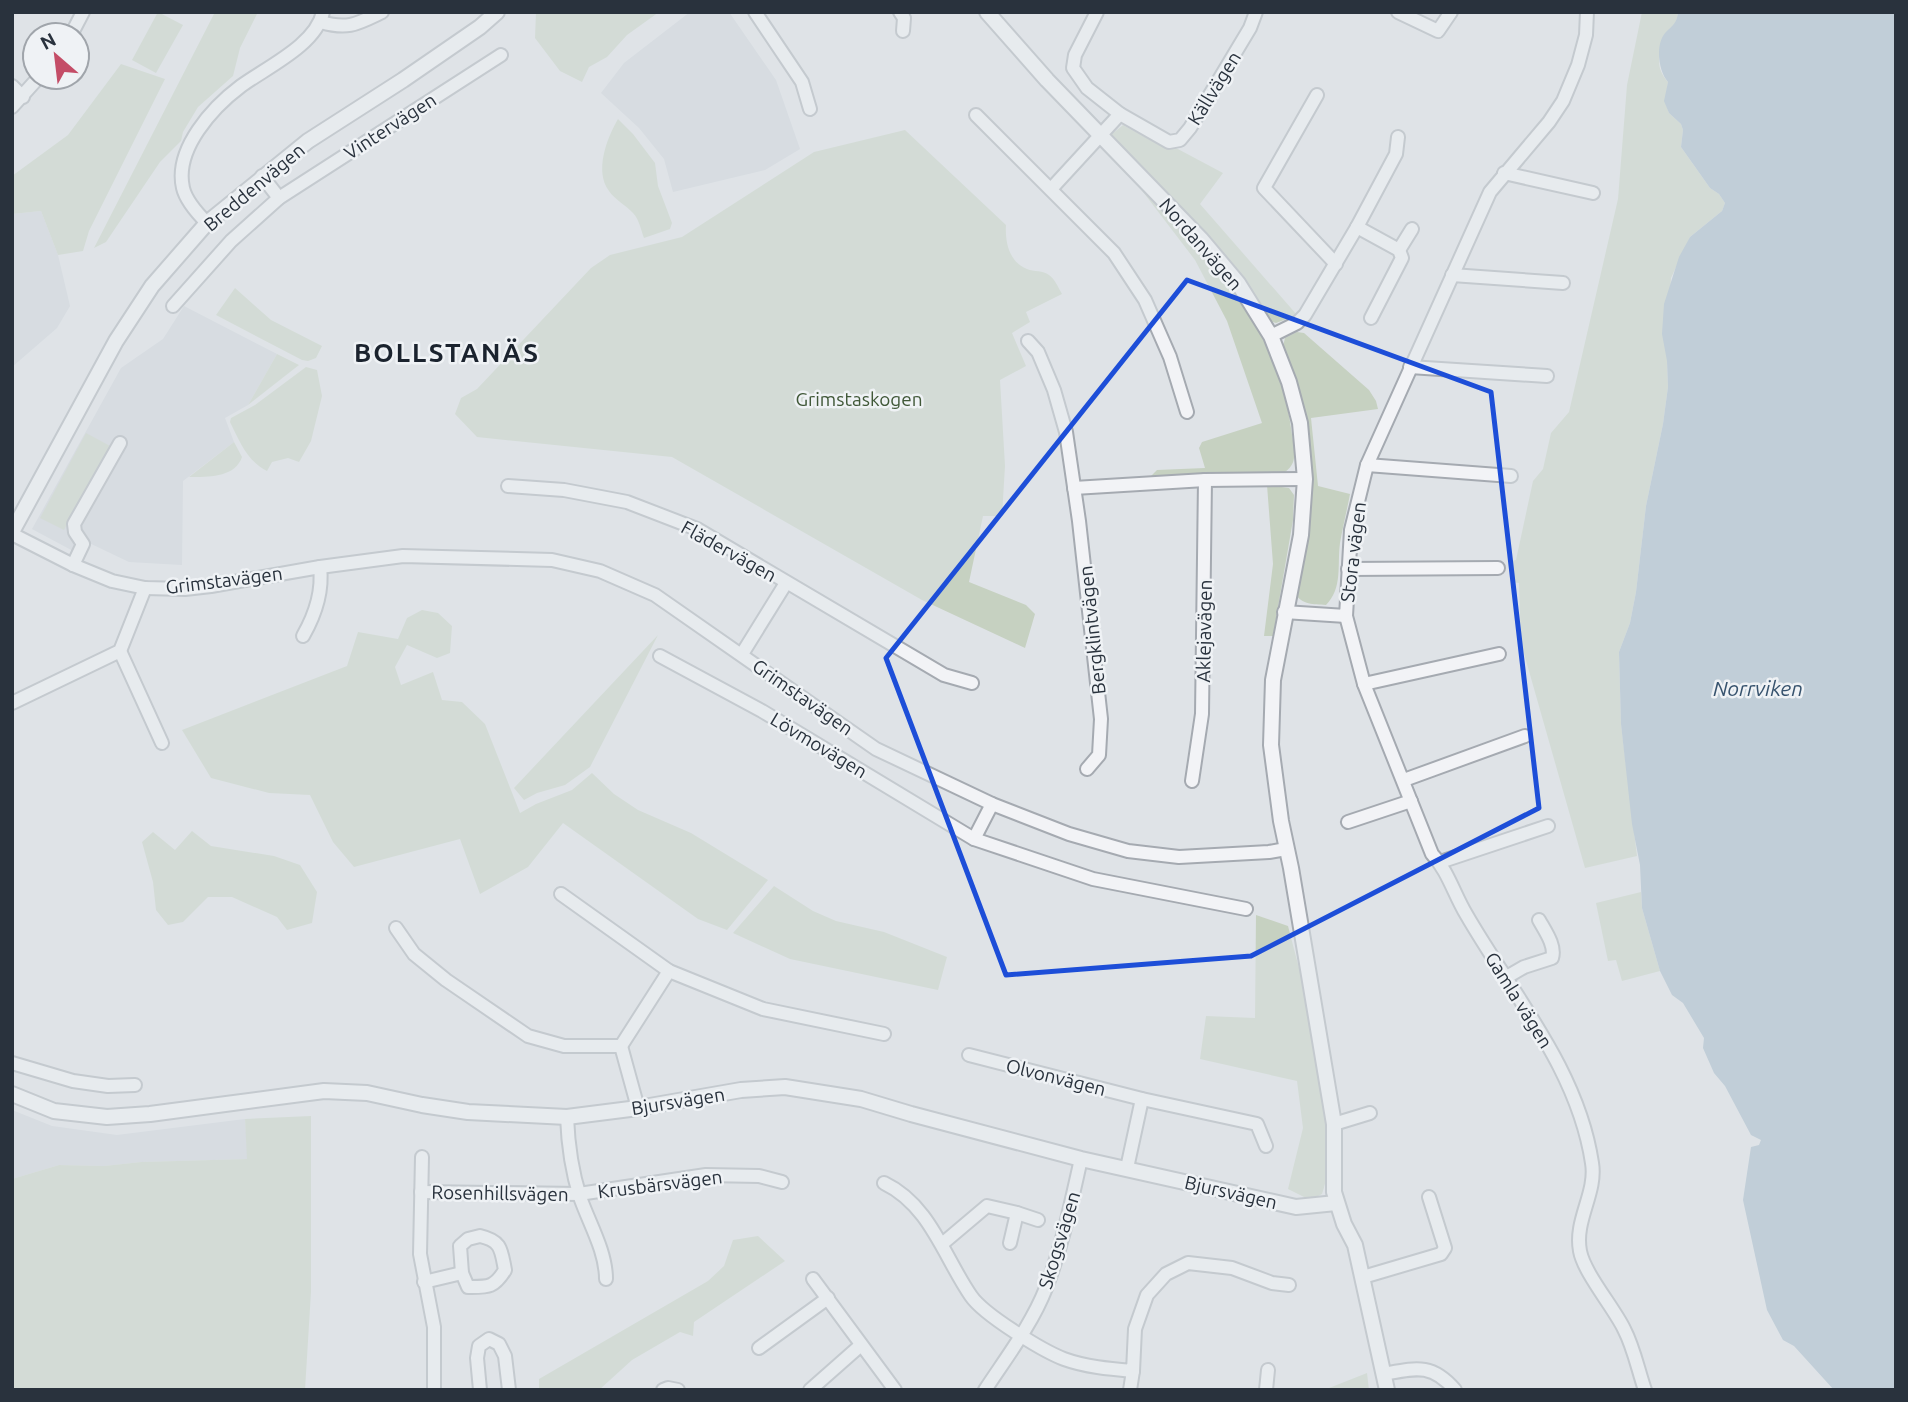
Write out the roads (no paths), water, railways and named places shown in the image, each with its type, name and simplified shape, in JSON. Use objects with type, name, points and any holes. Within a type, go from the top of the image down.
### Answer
[{"type":"street","points":[[207,223],[183,190],[182,175],[186,154],[206,121],[243,85],[284,58],[322,17],[338,27],[357,24],[382,12]]},
{"type":"street","name":"Breddenvägen","points":[[12,533],[116,341],[152,286],[207,223],[308,141],[480,27],[497,12]]},
{"type":"street","points":[[754,12],[802,82],[810,109]]},
{"type":"street","points":[[900,12],[904,18],[902,31]]},
{"type":"street","name":"Nordanvägen","points":[[987,12],[1100,136],[1201,239],[1238,283],[1271,336],[1289,382],[1300,424],[1306,479],[1301,535],[1284,612]]},
{"type":"street","name":"Källvägen","points":[[1097,12],[1076,55],[1073,68],[1087,88],[1120,114],[1169,142],[1180,140],[1190,128],[1250,28],[1256,12]]},
{"type":"street","points":[[1398,12],[1438,31],[1451,12]]},
{"type":"street","name":"Stora vägen","points":[[1284,612],[1346,616],[1351,530],[1367,465],[1490,191],[1549,122],[1563,101],[1578,65],[1586,36],[1587,12]]},
{"type":"street","name":"Vintervägen","points":[[173,306],[232,241],[279,198],[501,55]]},
{"type":"street","points":[[12,86],[23,97]]},
{"type":"street","points":[[12,107],[28,91]]},
{"type":"street","points":[[1317,95],[1264,188],[1336,264]]},
{"type":"street","points":[[1051,189],[1120,114]]},
{"type":"street","points":[[976,115],[1114,253],[1146,300],[1170,357],[1187,412]]},
{"type":"street","points":[[1271,336],[1297,323],[1306,315],[1396,154],[1398,137]]},
{"type":"street","points":[[1504,173],[1593,193]]},
{"type":"street","points":[[262,176],[279,198]]},
{"type":"street","points":[[1357,227],[1399,250],[1402,258],[1370,318]]},
{"type":"street","points":[[1399,250],[1412,229]]},
{"type":"street","points":[[1451,275],[1563,283]]},
{"type":"street","name":"Bergklintvägen","points":[[1028,341],[1038,352],[1054,390],[1066,432],[1074,488],[1101,719],[1099,754],[1087,769]]},
{"type":"street","points":[[1410,367],[1547,376]]},
{"type":"street","points":[[73,565],[83,544],[75,532],[74,524],[120,443]]},
{"type":"street","points":[[1367,465],[1511,476]]},
{"type":"street","points":[[1074,488],[1205,480],[1306,479]]},
{"type":"street","name":"Aklejavägen","points":[[1192,781],[1202,714],[1205,480]]},
{"type":"street","name":"Flädervägen","points":[[508,486],[564,490],[627,502],[697,529],[944,675],[972,683]]},
{"type":"street","name":"Grimstavägen","points":[[12,533],[73,565],[112,580],[145,588],[185,589],[211,586],[403,556],[552,561],[600,571],[655,595],[876,749],[992,804],[1069,834],[1128,851],[1180,857],[1286,849]]},
{"type":"street","points":[[303,636],[313,620],[322,581],[320,567]]},
{"type":"street","points":[[1348,569],[1498,568]]},
{"type":"street","name":"Flädervägen","points":[[742,654],[786,583]]},
{"type":"street","points":[[12,703],[120,651],[145,588]]},
{"type":"street","points":[[1284,612],[1273,680],[1271,713],[1275,783],[1334,1124],[1336,1203],[1355,1245],[1387,1390]]},
{"type":"street","name":"Gamla vägen","points":[[1346,616],[1364,684],[1432,854],[1440,862],[1464,912],[1533,1020],[1567,1080],[1583,1122],[1593,1167],[1589,1195],[1579,1225],[1580,1253],[1625,1331],[1645,1390]]},
{"type":"street","points":[[120,651],[162,743]]},
{"type":"street","points":[[1364,684],[1499,654]]},
{"type":"street","name":"Lövmovägen","points":[[660,656],[762,711],[974,839],[1093,879],[1246,909]]},
{"type":"street","points":[[1404,780],[1525,736]]},
{"type":"street","points":[[1348,822],[1411,801]]},
{"type":"street","points":[[974,839],[992,804]]},
{"type":"street","points":[[1440,862],[1548,825]]},
{"type":"street","points":[[561,894],[669,971],[763,1009],[884,1034]]},
{"type":"street","points":[[1505,978],[1524,967],[1552,958],[1553,947],[1539,920]]},
{"type":"street","points":[[396,928],[414,954],[457,988],[528,1036],[564,1046],[621,1046]]},
{"type":"street","points":[[638,1108],[621,1046],[669,971]]},
{"type":"street","name":"Olvonvägen","points":[[969,1055],[1142,1099],[1256,1124],[1266,1146]]},
{"type":"street","points":[[12,1063],[73,1080],[108,1086],[135,1085]]},
{"type":"street","name":"Bjursvägen","points":[[12,1094],[54,1111],[107,1117],[150,1114],[324,1091],[367,1093],[468,1112],[568,1117],[741,1090],[785,1087],[861,1098],[1081,1159],[1296,1207],[1336,1203]]},
{"type":"street","points":[[1127,1168],[1142,1099]]},
{"type":"street","points":[[1334,1124],[1370,1113]]},
{"type":"street","points":[[568,1117],[569,1143],[579,1194],[606,1265],[606,1279]]},
{"type":"street","name":"Rosenhillsvägen","points":[[422,1157],[420,1254],[434,1327],[434,1390]]},
{"type":"street","name":"Skogsvägen","points":[[985,1390],[1021,1335],[1045,1290],[1066,1227],[1081,1159]]},
{"type":"street","name":"Krusbärsvägen","points":[[579,1194],[706,1175],[759,1176],[782,1182]]},
{"type":"street","points":[[884,1183],[901,1192],[929,1224],[972,1298],[990,1316],[1063,1359],[1104,1369],[1133,1371]]},
{"type":"street","name":"Rosenhillsvägen","points":[[421,1192],[579,1194]]},
{"type":"street","points":[[1363,1277],[1441,1254],[1444,1248],[1429,1197]]},
{"type":"street","points":[[942,1244],[987,1206],[1038,1220]]},
{"type":"street","points":[[1010,1243],[1017,1213]]},
{"type":"street","points":[[480,1236],[493,1239],[501,1250],[505,1270],[498,1281],[489,1286],[468,1287],[462,1273],[460,1246],[468,1238],[480,1236]]},
{"type":"street","points":[[1130,1390],[1135,1329],[1147,1295],[1166,1274],[1188,1263],[1231,1268],[1272,1283],[1289,1285]]},
{"type":"street","points":[[424,1282],[462,1273]]},
{"type":"street","points":[[813,1279],[895,1390]]},
{"type":"street","points":[[759,1348],[828,1298]]},
{"type":"street","points":[[480,1390],[477,1358],[479,1346],[489,1339],[499,1343],[505,1356],[509,1390]]},
{"type":"street","points":[[810,1390],[861,1345]]},
{"type":"street","points":[[1384,1374],[1429,1369],[1445,1378],[1455,1390]]},
{"type":"street","points":[[1266,1390],[1268,1370]]},
{"type":"street","points":[[663,1390],[678,1390]]},
{"type":"water","name":"Norrviken","points":[[1678,12],[1896,12],[1896,1390],[1834,1390],[1794,1346],[1783,1340],[1767,1310],[1743,1200],[1751,1147],[1759,1145],[1761,1140],[1751,1135],[1725,1086],[1714,1073],[1703,1048],[1704,1038],[1683,1003],[1672,995],[1660,971],[1642,908],[1640,865],[1632,824],[1621,724],[1619,652],[1630,623],[1636,592],[1646,506],[1668,387],[1662,334],[1664,304],[1679,257],[1690,237],[1722,211],[1725,203],[1719,194],[1710,188],[1681,147],[1681,124],[1669,113],[1664,101],[1668,82],[1659,57],[1660,43],[1677,19]]},
{"type":"district","name":"BOLLSTANÄS","points":[[447,352]]},
{"type":"park label","name":"Grimstaskogen","points":[[859,399]]}]
